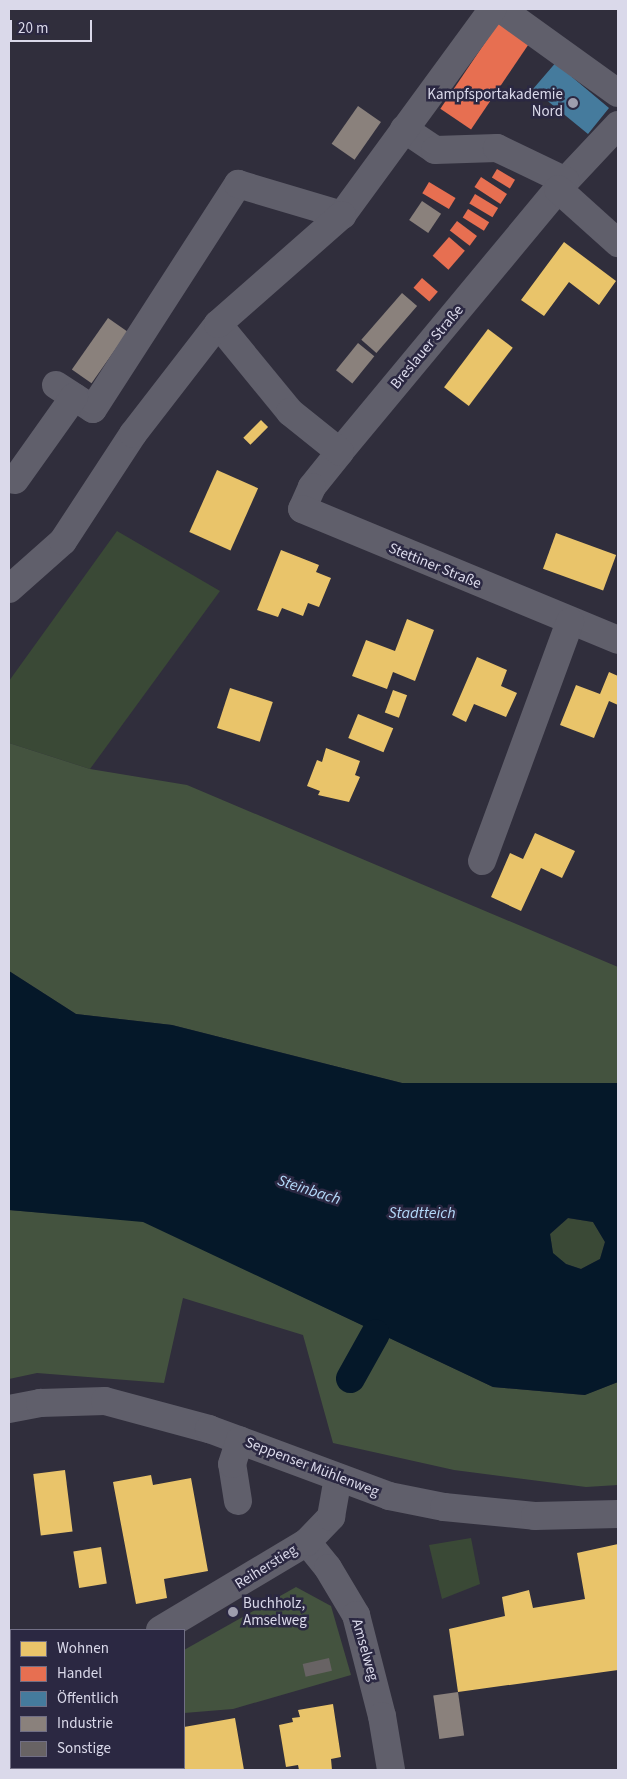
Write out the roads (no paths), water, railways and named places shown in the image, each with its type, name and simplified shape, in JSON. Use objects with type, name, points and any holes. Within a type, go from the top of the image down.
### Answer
[{"type":"street","points":[[9,589],[63,541],[134,434],[218,324],[342,215],[493,9]]},
{"type":"street","points":[[510,15],[618,93]]},
{"type":"street","name":"Breslauer Straße","points":[[302,509],[312,488],[340,452],[562,185],[618,125]]},
{"type":"street","points":[[404,129],[435,150],[497,148],[562,185],[618,243]]},
{"type":"street","points":[[15,480],[65,391],[93,409],[238,184],[342,215]]},
{"type":"street","points":[[218,324],[290,412],[340,452]]},
{"type":"street","name":"Stettiner Straße","points":[[302,509],[570,622],[618,640]]},
{"type":"street","points":[[482,861],[570,622]]},
{"type":"street","name":"Seppenser Mühlenweg","points":[[9,1408],[40,1402],[105,1401],[240,1440],[389,1496],[444,1507],[535,1516],[618,1514]]},
{"type":"street","points":[[238,1501],[232,1464],[240,1440]]},
{"type":"street","name":"Reiherstieg","points":[[162,1629],[307,1542],[331,1517],[338,1478]]},
{"type":"street","name":"Amselweg","points":[[307,1542],[328,1568],[356,1616],[382,1716],[391,1770]]},
{"type":"water","name":"Stadtteich","points":[[9,971],[76,1014],[172,1025],[402,1083],[618,1083],[618,1382],[585,1395],[493,1387],[143,1222],[9,1210]],"holes":[[[568,1218],[593,1222],[605,1242],[600,1259],[581,1269],[566,1264],[553,1253],[550,1234]]]},
{"type":"waterway","points":[[350,1378],[375,1333]]},
{"type":"place","name":"Kampfsportakademie Nord","points":[[573,103]]},
{"type":"place","name":"Buchholz, Amselweg","points":[[233,1612]]},
{"type":"water label","name":"Steinbach","points":[[309,1190]]}]
